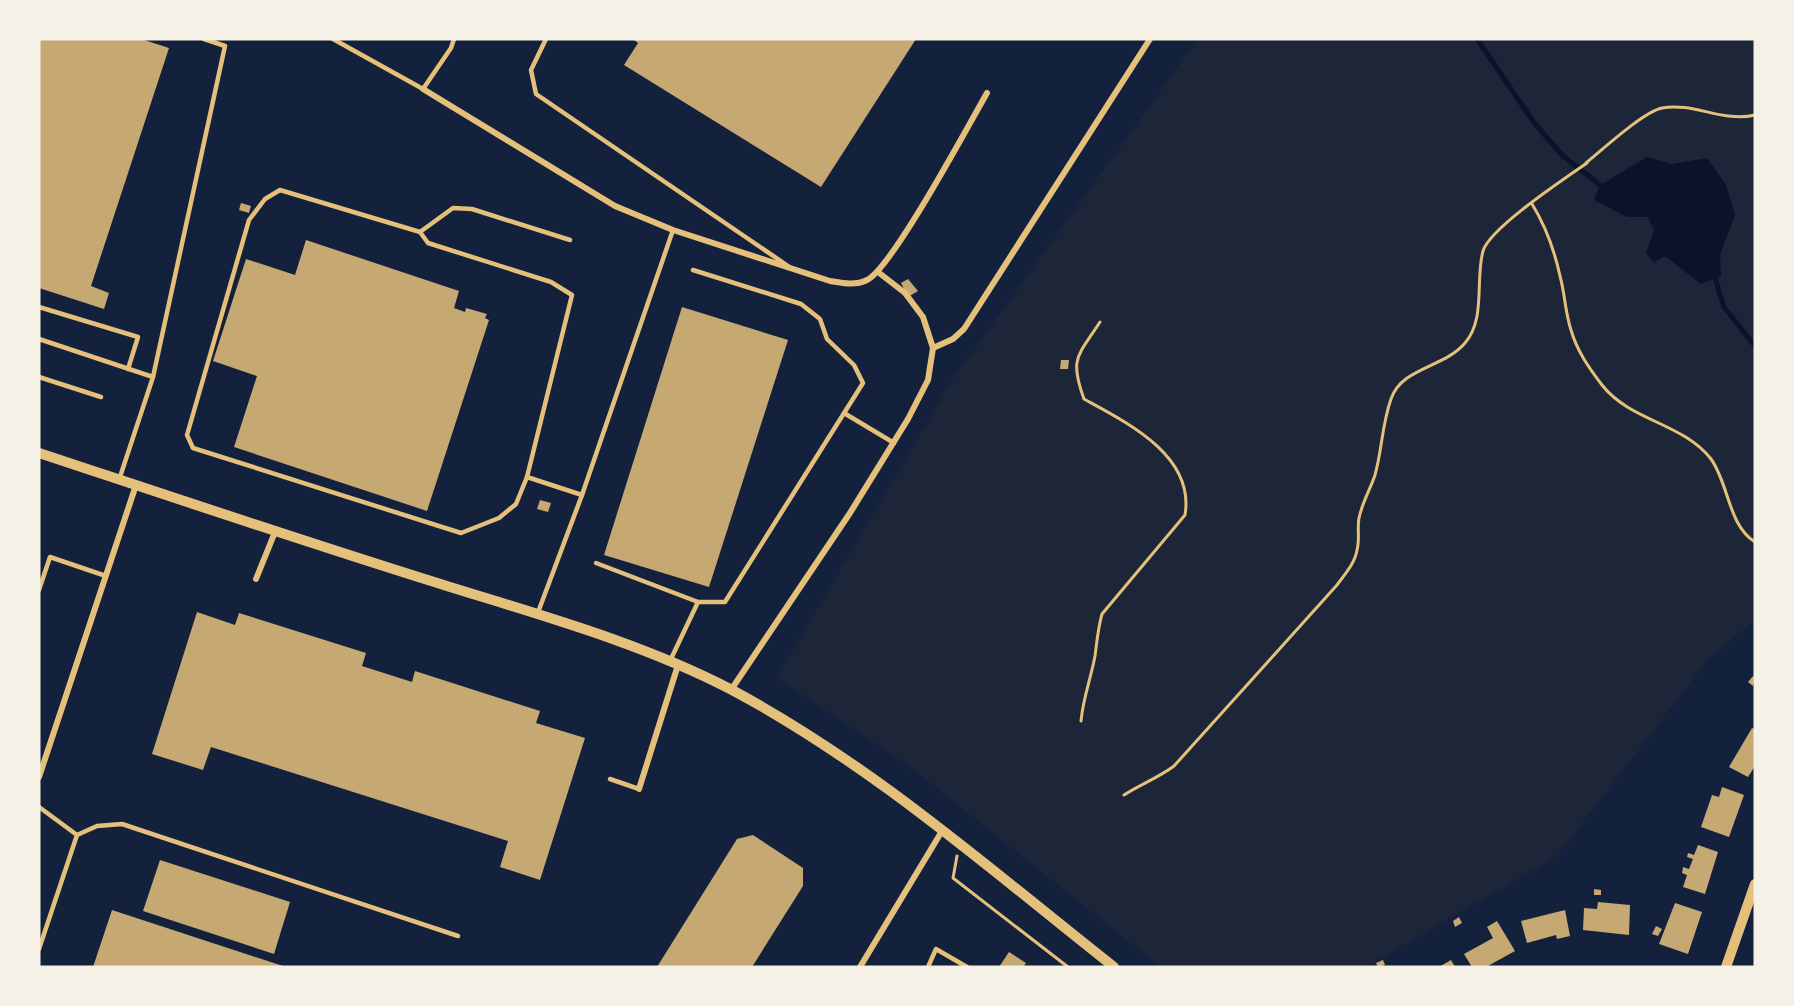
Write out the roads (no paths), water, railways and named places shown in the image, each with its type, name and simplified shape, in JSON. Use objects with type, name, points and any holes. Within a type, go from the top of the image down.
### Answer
[{"type":"street","points":[[933,348],[953,339],[964,329],[1150,39]]},
{"type":"street","points":[[423,90],[615,206],[673,230],[830,281],[851,284],[867,280],[878,272],[908,228],[987,93]]},
{"type":"street","points":[[731,690],[850,513],[894,443],[928,380],[933,348],[922,316],[905,293],[878,272]]},
{"type":"street","points":[[39,453],[275,532],[537,615],[674,663],[731,690],[797,727],[842,756],[942,831],[1114,967]]},
{"type":"street","points":[[39,777],[136,485]]},
{"type":"street","points":[[256,579],[275,532]]},
{"type":"street","points":[[639,789],[674,663]]},
{"type":"street","points":[[860,967],[942,831]]},
{"type":"street","points":[[1726,967],[1755,884]]},
{"type":"lane","points":[[119,480],[153,377],[225,46],[204,39]]},
{"type":"lane","points":[[333,39],[423,90],[451,48],[454,39]]},
{"type":"lane","points":[[546,39],[531,70],[536,94],[792,269]]},
{"type":"lane","points":[[280,190],[420,232],[428,243],[551,282],[573,295],[527,477],[516,504],[499,518],[461,533],[193,448],[188,435],[249,220],[266,199],[280,190]]},
{"type":"lane","points":[[420,232],[453,208],[472,209],[570,240]]},
{"type":"lane","points":[[537,615],[582,495],[673,230]]},
{"type":"lane","points":[[596,563],[698,602],[725,602],[863,382],[854,365],[827,339],[820,319],[801,304],[693,270]]},
{"type":"lane","points":[[39,307],[138,337],[128,369]]},
{"type":"lane","points":[[39,339],[153,377]]},
{"type":"lane","points":[[39,377],[101,397]]},
{"type":"lane","points":[[844,413],[894,443]]},
{"type":"lane","points":[[527,477],[582,495]]},
{"type":"lane","points":[[39,590],[50,557],[106,576]]},
{"type":"lane","points":[[674,663],[698,602]]},
{"type":"lane","points":[[610,779],[639,789]]},
{"type":"lane","points":[[39,807],[77,835]]},
{"type":"lane","points":[[39,949],[77,835],[97,826],[122,824],[458,936]]},
{"type":"lane","points":[[928,967],[936,949],[967,967]]},
{"type":"waterway","points":[[1477,39],[1535,124],[1563,156],[1600,185]]},
{"type":"waterway","points":[[1715,278],[1724,307],[1755,346]]}]
